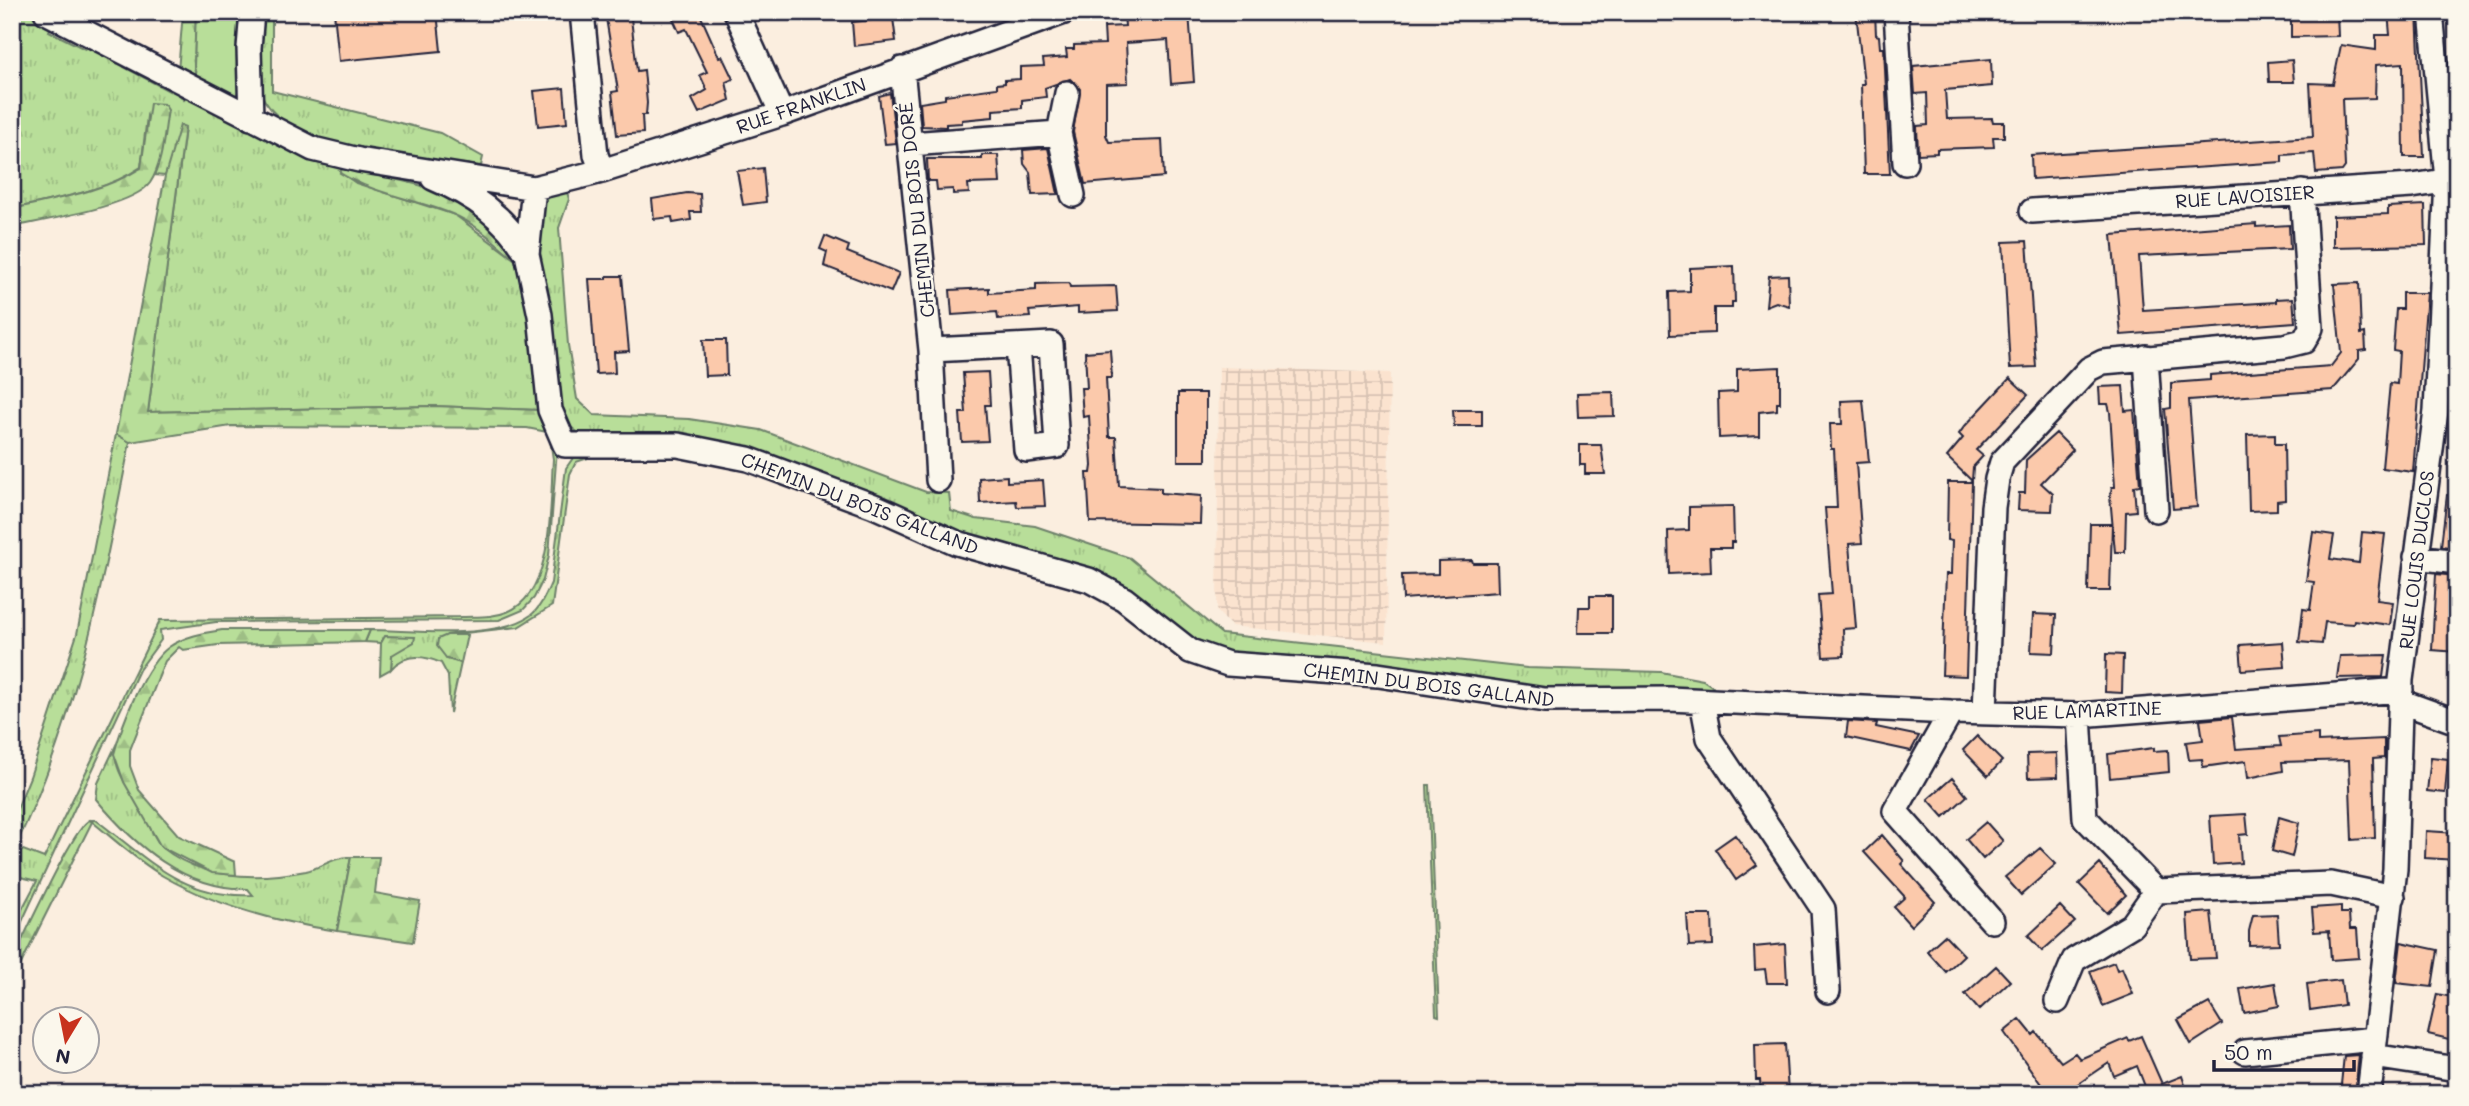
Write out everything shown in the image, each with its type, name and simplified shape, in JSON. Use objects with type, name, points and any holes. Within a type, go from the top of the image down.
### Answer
[{"type":"street","points":[[46,12],[313,149],[417,171],[534,188]]},
{"type":"street","points":[[251,118],[252,12]]},
{"type":"street","points":[[582,12],[596,155],[601,171]]},
{"type":"street","points":[[736,12],[782,114]]},
{"type":"street","name":"RUE FRANKLIN","points":[[534,188],[601,171],[782,114],[1064,12]]},
{"type":"street","points":[[1896,12],[1905,163]]},
{"type":"street","name":"RUE LOUIS DUCLOS","points":[[2370,1094],[2393,897],[2401,696],[2436,411],[2452,180],[2431,12]]},
{"type":"street","name":"CHEMIN DU BOIS DORÉ","points":[[902,69],[931,350],[938,480]]},
{"type":"street","points":[[1067,93],[1059,133],[1073,195]]},
{"type":"street","points":[[910,144],[1059,133]]},
{"type":"street","points":[[417,171],[490,208],[527,254]]},
{"type":"street","name":"RUE LAVOISIER","points":[[2032,211],[2412,186],[2452,180]]},
{"type":"street","name":"CHEMIN DU BOIS GALLAND","points":[[534,188],[527,254],[540,315],[550,410],[565,445],[678,445],[748,459],[874,506],[957,542],[1089,580],[1124,599],[1190,651],[1219,663],[1378,675],[1535,699],[1702,701]]},
{"type":"street","points":[[1985,712],[1993,507],[2003,462],[2089,369],[2103,362],[2284,346],[2304,341],[2311,328],[2302,192]]},
{"type":"street","points":[[931,350],[1018,345]]},
{"type":"street","points":[[2146,357],[2156,510]]},
{"type":"street","points":[[2416,557],[2457,562]]},
{"type":"street","name":"RUE LAMARTINE","points":[[1702,701],[2080,715],[2401,696],[2457,722]]},
{"type":"street","points":[[1702,701],[1709,738],[1823,909],[1828,991]]},
{"type":"street","points":[[1951,712],[1895,811],[1992,921]]},
{"type":"street","points":[[2080,715],[2085,818],[2156,891],[2331,884],[2393,897]]},
{"type":"street","points":[[2057,1000],[2074,960],[2132,925],[2156,891]]},
{"type":"street","points":[[2245,1052],[2374,1047],[2457,1069]]},
{"type":"shaded area","points":[[1219,367],[1390,373],[1386,642],[1231,626],[1217,611]]},
{"type":"green space","points":[[12,12],[26,12],[52,25],[49,31],[85,49],[91,45],[126,60],[124,67],[169,91],[170,84],[184,100],[190,94],[290,150],[342,169],[340,172],[356,183],[455,215],[518,262],[557,448],[549,555],[543,580],[534,598],[523,610],[499,620],[216,622],[160,630],[161,640],[139,670],[12,943],[12,928],[37,881],[12,875],[12,821],[30,777],[77,634],[116,434],[130,442],[86,648],[56,748],[15,847],[44,858],[160,620],[459,617],[489,616],[507,612],[523,602],[542,567],[550,521],[553,459],[550,439],[538,410],[434,406],[148,412],[185,128],[165,176],[154,175],[162,145],[147,116],[141,167],[95,189],[12,209]]},
{"type":"green space","points":[[183,12],[196,12],[194,66],[197,79],[178,71]]},
{"type":"green space","points":[[196,12],[246,12],[244,85],[238,98],[197,79],[194,66]]},
{"type":"green space","points":[[259,12],[272,12],[272,91],[440,133],[483,157],[481,166],[359,150],[326,142],[298,130],[275,114],[261,93],[257,65]]},
{"type":"green space","points":[[150,103],[164,104],[168,110],[160,157],[150,183],[140,191],[107,206],[12,227],[12,209],[95,189],[141,168]]},
{"type":"green space","points":[[180,125],[185,127],[148,412],[434,406],[538,410],[548,420],[547,432],[527,428],[231,426],[130,442],[116,434],[165,176]]},
{"type":"green space","points":[[342,169],[405,181],[468,203],[501,229],[519,263],[487,235],[461,218],[367,186],[340,173]]},
{"type":"green space","points":[[567,192],[569,199],[559,228],[568,345],[577,399],[594,415],[689,419],[761,430],[926,492],[949,493],[951,511],[976,519],[1035,526],[1130,558],[1222,634],[1527,668],[1661,672],[1703,680],[1713,687],[1714,691],[1564,695],[1212,655],[1147,606],[955,537],[850,490],[580,434],[563,421],[538,264],[539,207],[549,196]]},
{"type":"green space","points":[[583,452],[693,456],[594,456],[576,462],[570,474],[552,606],[518,627],[447,635],[447,659],[461,663],[450,713],[448,676],[441,663],[414,657],[402,660],[391,669],[392,655],[399,649],[382,639],[381,643],[365,642],[370,630],[476,631],[516,623],[535,612],[551,583],[566,468],[573,458]]},
{"type":"green space","points":[[222,630],[370,630],[365,642],[218,645],[183,650],[179,647],[165,661],[130,750],[130,766],[139,790],[179,836],[235,862],[236,875],[212,873],[161,847],[124,782],[114,754],[135,696],[160,656],[181,640]]},
{"type":"green space","points":[[447,635],[467,635],[461,663],[447,659],[437,646],[438,639]]},
{"type":"green space","points":[[385,636],[415,637],[414,642],[392,655],[391,669],[380,675],[381,643]]},
{"type":"green space","points":[[117,743],[115,752],[121,776],[143,811],[159,844],[179,859],[213,872],[269,876],[306,871],[351,857],[337,931],[248,911],[183,887],[144,864],[90,820],[96,820],[150,862],[186,883],[228,895],[253,895],[248,889],[203,882],[182,873],[144,848],[111,816],[96,799],[98,783]]},
{"type":"green space","points":[[1427,785],[1430,785],[1439,1016],[1436,1015]]},
{"type":"green space","points":[[90,820],[92,822],[12,982],[12,960],[61,861]]},
{"type":"green space","points":[[351,857],[379,857],[375,893],[420,901],[413,942],[337,931]]},
{"type":"building","points":[[334,12],[437,12],[441,51],[339,61]]},
{"type":"building","points":[[605,12],[626,12],[627,18],[631,18],[637,71],[644,70],[647,103],[646,115],[642,115],[643,133],[617,135],[612,92],[618,91]]},
{"type":"building","points":[[670,12],[699,12],[719,57],[722,56],[733,79],[726,82],[730,100],[699,113],[692,99],[707,90],[700,75],[707,72],[686,29],[679,32]]},
{"type":"building","points":[[1189,12],[1194,82],[1171,84],[1168,40],[1126,43],[1128,83],[1106,84],[1106,135],[1109,142],[1162,140],[1164,177],[1085,184],[1073,132],[1080,89],[1070,79],[1045,88],[1046,97],[1022,100],[1022,108],[993,110],[993,117],[962,120],[962,123],[946,124],[946,127],[922,126],[920,103],[945,99],[945,95],[997,88],[997,84],[1005,83],[1005,80],[1020,79],[1020,67],[1044,66],[1043,59],[1067,57],[1066,49],[1074,49],[1074,45],[1105,44],[1104,27],[1125,26],[1124,15]]},
{"type":"building","points":[[1856,12],[1875,12],[1876,35],[1879,36],[1880,48],[1884,48],[1890,174],[1864,174],[1861,84],[1864,84]]},
{"type":"building","points":[[2388,12],[2417,12],[2424,157],[2404,157],[2403,63],[2376,65],[2375,98],[2342,99],[2345,167],[2342,171],[2316,173],[2314,153],[2282,155],[2282,162],[2032,179],[2031,155],[2313,137],[2310,83],[2333,84],[2341,45],[2376,50],[2376,35],[2390,35]]},
{"type":"building","points":[[2337,13],[2338,36],[2291,37],[2291,15]]},
{"type":"building","points":[[893,18],[896,41],[854,46],[852,22]]},
{"type":"building","points":[[1991,59],[1992,86],[1945,90],[1947,119],[1992,118],[1993,122],[2004,122],[2004,137],[1993,137],[1994,147],[1937,149],[1937,153],[1918,154],[1917,126],[1928,125],[1927,93],[1915,94],[1913,66]]},
{"type":"building","points":[[2292,60],[2294,82],[2269,82],[2268,62]]},
{"type":"building","points":[[564,88],[567,123],[538,126],[534,91]]},
{"type":"building","points":[[890,93],[896,143],[885,144],[879,96]]},
{"type":"building","points":[[1048,148],[1058,194],[1032,195],[1030,172],[1024,164],[1023,150]]},
{"type":"building","points":[[982,155],[998,155],[1000,183],[968,184],[969,193],[953,194],[953,189],[937,190],[936,181],[928,181],[927,159],[982,159]]},
{"type":"building","points":[[763,168],[766,202],[743,205],[737,171]]},
{"type":"building","points":[[687,193],[700,194],[701,212],[690,212],[691,220],[673,223],[672,217],[654,219],[652,199]]},
{"type":"building","points":[[2425,205],[2426,245],[2333,247],[2333,216],[2388,214],[2388,207]]},
{"type":"building","points":[[2256,224],[2256,227],[2289,225],[2290,249],[2139,256],[2143,310],[2276,302],[2276,299],[2293,298],[2295,322],[2121,335],[2112,235]]},
{"type":"building","points":[[825,236],[849,246],[847,252],[899,273],[891,292],[824,266],[827,252],[820,249]]},
{"type":"building","points":[[2027,241],[2036,367],[2010,368],[2003,242]]},
{"type":"building","points":[[1734,266],[1735,302],[1732,302],[1732,308],[1714,308],[1714,333],[1670,335],[1669,292],[1690,291],[1690,268]]},
{"type":"building","points":[[1788,275],[1789,306],[1776,302],[1766,306],[1769,276]]},
{"type":"building","points":[[607,276],[622,276],[629,351],[614,352],[615,373],[596,374],[589,279],[607,279]]},
{"type":"building","points":[[1069,283],[1070,287],[1116,286],[1118,311],[1078,313],[1078,307],[1029,311],[1030,317],[998,319],[997,312],[952,315],[950,290],[989,288],[989,293],[1036,290],[1036,284]]},
{"type":"building","points":[[2359,283],[2361,334],[2365,333],[2366,350],[2359,351],[2359,359],[2333,390],[2189,400],[2197,507],[2173,509],[2165,409],[2171,408],[2171,383],[2210,380],[2210,375],[2331,366],[2341,353],[2334,284]]},
{"type":"building","points":[[2402,293],[2427,293],[2413,472],[2382,468],[2390,383],[2397,384],[2399,351],[2393,350],[2396,309],[2402,309]]},
{"type":"building","points":[[703,340],[726,340],[727,375],[705,376]]},
{"type":"building","points":[[1110,350],[1112,378],[1106,378],[1109,437],[1116,437],[1119,486],[1161,488],[1161,493],[1201,496],[1200,524],[1090,522],[1087,473],[1091,473],[1092,466],[1089,416],[1083,417],[1081,388],[1087,388],[1085,352]]},
{"type":"building","points":[[1780,367],[1780,403],[1777,403],[1777,410],[1759,412],[1759,436],[1719,438],[1718,393],[1737,392],[1737,369]]},
{"type":"building","points":[[988,372],[990,405],[985,405],[988,441],[962,442],[960,413],[966,413],[963,373]]},
{"type":"building","points":[[2010,378],[2028,395],[1976,450],[1983,456],[1973,467],[1972,481],[1947,457],[1963,438],[1959,434],[1964,427]]},
{"type":"building","points":[[2123,386],[2125,411],[2134,410],[2140,485],[2134,486],[2136,511],[2126,512],[2125,552],[2115,552],[2110,496],[2112,487],[2115,487],[2110,412],[2108,404],[2100,404],[2099,387]]},
{"type":"building","points":[[1613,392],[1614,416],[1578,417],[1577,393]]},
{"type":"building","points":[[1178,393],[1206,393],[1206,461],[1178,461]]},
{"type":"building","points":[[1863,400],[1869,462],[1856,463],[1862,543],[1849,544],[1856,628],[1843,629],[1844,656],[1823,657],[1818,595],[1832,594],[1825,508],[1837,508],[1830,424],[1842,424],[1841,401]]},
{"type":"building","points":[[1453,410],[1482,410],[1482,426],[1454,426]]},
{"type":"building","points":[[2056,433],[2073,450],[2041,483],[2053,494],[2052,511],[2018,510],[2019,493],[2025,493],[2026,460]]},
{"type":"building","points":[[2275,434],[2275,444],[2284,444],[2285,500],[2277,501],[2277,510],[2249,511],[2247,435]]},
{"type":"building","points":[[1580,445],[1601,445],[1605,474],[1585,474],[1585,465],[1580,465]]},
{"type":"building","points":[[1007,476],[1007,482],[1043,480],[1045,506],[1017,507],[1016,501],[980,503],[979,478]]},
{"type":"building","points":[[1948,482],[1972,482],[1966,676],[1942,675],[1946,574],[1951,574],[1952,541],[1947,540]]},
{"type":"building","points":[[2447,495],[2457,495],[2457,548],[2441,546]]},
{"type":"building","points":[[1733,506],[1734,542],[1731,542],[1731,548],[1710,548],[1711,572],[1669,574],[1668,531],[1689,530],[1689,507]]},
{"type":"building","points":[[2090,524],[2112,524],[2110,591],[2088,591]]},
{"type":"building","points":[[2313,532],[2334,535],[2330,559],[2359,563],[2362,532],[2385,534],[2377,600],[2393,602],[2390,625],[2354,620],[2353,624],[2325,622],[2322,644],[2299,642],[2303,609],[2310,610],[2314,582],[2306,581]]},
{"type":"building","points":[[1472,560],[1473,563],[1497,563],[1498,592],[1403,599],[1402,575],[1438,574],[1438,561]]},
{"type":"building","points":[[2436,574],[2457,576],[2457,652],[2432,650]]},
{"type":"building","points":[[1590,596],[1612,596],[1612,633],[1578,633],[1579,607],[1590,607]]},
{"type":"building","points":[[2033,614],[2056,615],[2054,653],[2031,652]]},
{"type":"building","points":[[2283,642],[2285,667],[2242,670],[2240,645]]},
{"type":"building","points":[[2106,654],[2123,655],[2122,693],[2105,692]]},
{"type":"building","points":[[2386,655],[2383,677],[2337,678],[2340,656]]},
{"type":"building","points":[[2232,717],[2236,749],[2281,746],[2279,737],[2318,734],[2318,742],[2384,739],[2384,758],[2373,759],[2375,838],[2352,840],[2349,760],[2282,762],[2283,771],[2248,778],[2246,761],[2203,767],[2202,759],[2189,760],[2186,742],[2203,740],[2200,720]]},
{"type":"building","points":[[1848,721],[1877,723],[1876,727],[1919,736],[1911,751],[1846,737]]},
{"type":"building","points":[[1977,736],[2002,761],[1988,776],[1963,750]]},
{"type":"building","points":[[2154,748],[2154,751],[2168,750],[2169,772],[2110,778],[2108,754]]},
{"type":"building","points":[[2057,753],[2058,777],[2028,778],[2027,754]]},
{"type":"building","points":[[2431,757],[2448,759],[2445,793],[2427,791]]},
{"type":"building","points":[[1952,778],[1967,796],[1944,817],[1928,799]]},
{"type":"building","points":[[2246,814],[2248,834],[2239,835],[2241,863],[2213,865],[2210,816]]},
{"type":"building","points":[[2279,817],[2299,823],[2292,857],[2272,851]]},
{"type":"building","points":[[1986,822],[2003,841],[1983,859],[1966,839]]},
{"type":"building","points":[[2426,831],[2457,833],[2457,860],[2425,858]]},
{"type":"building","points":[[1735,835],[1757,865],[1736,880],[1715,849]]},
{"type":"building","points":[[1882,835],[1904,861],[1901,864],[1935,902],[1911,926],[1894,907],[1905,897],[1864,852]]},
{"type":"building","points":[[2040,848],[2056,864],[2021,895],[2005,877]]},
{"type":"building","points":[[2100,864],[2126,895],[2107,913],[2079,884]]},
{"type":"building","points":[[2060,906],[2075,922],[2042,951],[2028,936]]},
{"type":"building","points":[[2341,906],[2341,913],[2349,913],[2350,929],[2357,929],[2359,958],[2331,960],[2329,931],[2314,932],[2312,908]]},
{"type":"building","points":[[2211,912],[2216,958],[2190,959],[2187,914]]},
{"type":"building","points":[[2277,914],[2279,944],[2249,945],[2253,915]]},
{"type":"building","points":[[1687,915],[1712,915],[1713,945],[1689,946]]},
{"type":"building","points":[[1945,935],[1964,955],[1946,972],[1927,951]]},
{"type":"building","points":[[2401,942],[2438,950],[2432,987],[2396,983]]},
{"type":"building","points":[[1785,944],[1787,983],[1767,983],[1765,969],[1755,970],[1754,947]]},
{"type":"building","points":[[2114,962],[2117,970],[2122,968],[2133,994],[2103,1006],[2090,971]]},
{"type":"building","points":[[1996,966],[2010,981],[1979,1010],[1965,994]]},
{"type":"building","points":[[2341,980],[2344,1005],[2310,1010],[2307,984]]},
{"type":"building","points":[[2275,983],[2279,1006],[2244,1013],[2240,989]]},
{"type":"building","points":[[2437,994],[2457,998],[2457,1041],[2428,1034]]},
{"type":"building","points":[[2209,1003],[2222,1024],[2191,1044],[2178,1020]]},
{"type":"building","points":[[2020,1019],[2033,1035],[2036,1032],[2061,1062],[2075,1053],[2080,1059],[2128,1038],[2129,1041],[2141,1036],[2162,1084],[2182,1076],[2188,1094],[2139,1094],[2146,1089],[2137,1066],[2114,1076],[2109,1063],[2063,1094],[2048,1094],[2004,1032]]},
{"type":"building","points":[[1785,1044],[1788,1094],[1761,1094],[1760,1080],[1756,1080],[1755,1045]]},
{"type":"building","points":[[2359,1055],[2355,1094],[2340,1094],[2344,1056]]}]
